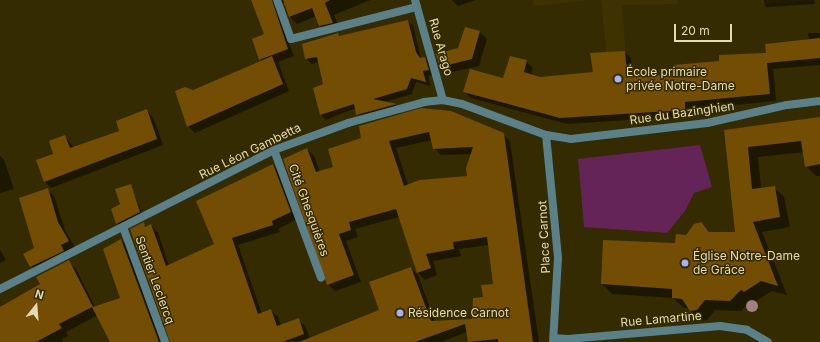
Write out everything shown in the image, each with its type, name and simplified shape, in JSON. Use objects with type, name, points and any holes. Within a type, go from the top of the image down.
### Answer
[{"type":"street","points":[[277,0],[291,38],[416,3]]},
{"type":"street","name":"Rue Arago","points":[[416,3],[443,100]]},
{"type":"street","name":"Rue Léon Gambetta","points":[[0,289],[274,150],[348,123],[424,102],[443,100],[462,104],[546,135]]},
{"type":"street","name":"Rue du Bazinghien","points":[[546,135],[571,139],[707,123],[787,105],[820,101]]},
{"type":"street","name":"Place Carnot","points":[[546,135],[558,258],[553,340]]},
{"type":"street","name":"Cité Ghesquières","points":[[274,150],[321,278]]},
{"type":"street","name":"Sentier Leclercq","points":[[123,226],[165,342]]},
{"type":"street","name":"Rue Lamartine","points":[[553,340],[720,326],[747,330],[768,342]]},
{"type":"shaded area","points":[[533,0],[590,0],[534,6]]},
{"type":"shaded area","name":"École primaire privée Notre-Dame","points":[[601,0],[677,0],[678,4],[622,5],[630,112],[613,113]]},
{"type":"shaded area","points":[[762,0],[812,0],[812,1],[762,4]]},
{"type":"shaded area","points":[[700,145],[712,187],[694,193],[685,211],[667,233],[584,227],[578,159]]},
{"type":"building","points":[[251,0],[272,0],[288,49],[259,60],[252,39],[264,34]]},
{"type":"building","points":[[283,0],[330,0],[325,3],[333,23],[319,26],[312,8],[289,17]]},
{"type":"building","points":[[408,20],[416,52],[420,58],[425,57],[429,70],[423,71],[426,82],[411,78],[407,89],[373,99],[397,104],[356,115],[354,104],[320,115],[313,88],[323,84],[317,57],[305,59],[302,44],[338,33],[339,36]]},
{"type":"building","points":[[465,27],[480,31],[472,59],[440,67],[436,54],[458,48]]},
{"type":"building","points":[[820,38],[820,58],[767,63],[770,94],[685,102],[685,110],[560,118],[463,92],[470,69],[503,78],[510,56],[527,60],[524,72],[540,77],[593,72],[590,53],[625,51],[626,64],[646,77],[674,73],[674,65],[719,61],[719,55],[766,53],[765,44]]},
{"type":"building","points":[[272,56],[283,84],[187,127],[175,91],[185,87],[193,90]]},
{"type":"building","points":[[421,108],[451,111],[504,133],[533,342],[498,342],[498,339],[468,342],[465,324],[415,342],[299,342],[379,310],[369,282],[411,267],[431,321],[472,319],[473,298],[483,297],[481,285],[493,284],[487,237],[453,242],[454,249],[426,254],[431,268],[417,273],[396,209],[349,222],[351,230],[339,234],[354,275],[327,285],[283,159],[307,148],[316,172],[333,167],[328,149],[361,138],[359,126]],"holes":[[[429,132],[433,149],[473,147],[466,168],[467,176],[419,180],[404,186],[389,141]]]},
{"type":"building","points":[[147,109],[157,139],[44,182],[36,160],[53,154],[49,141],[65,135],[70,148],[119,131],[116,121]]},
{"type":"building","name":"Église Notre-Dame de Grâce","points":[[820,117],[820,164],[805,167],[801,141],[748,147],[752,189],[775,186],[780,217],[753,222],[778,286],[761,281],[744,292],[741,290],[730,301],[705,300],[697,310],[690,311],[682,299],[672,298],[672,289],[601,284],[603,240],[675,243],[676,234],[686,235],[694,224],[701,222],[709,232],[735,232],[724,130]]},
{"type":"building","points":[[273,164],[291,212],[272,221],[273,225],[232,238],[258,314],[271,309],[277,326],[299,318],[304,334],[282,342],[170,342],[130,229],[144,222],[145,227],[151,224],[166,266],[214,244],[196,201]]},
{"type":"building","points":[[131,184],[140,212],[116,224],[111,209],[120,204],[115,189]]},
{"type":"building","points":[[48,188],[58,222],[69,241],[61,245],[64,251],[30,267],[23,254],[34,248],[19,198]]},
{"type":"building","points":[[121,239],[159,342],[110,342],[92,307],[59,324],[62,328],[36,342],[0,342],[0,307],[40,284],[36,277],[69,260],[93,307],[120,298],[103,249]]},
{"type":"place","name":"École primaire privée Notre-Dame","points":[[618,79]]},
{"type":"place","name":"Église Notre-Dame de Grâce","points":[[685,263]]},
{"type":"place","name":"Résidence Carnot","points":[[400,313]]}]
